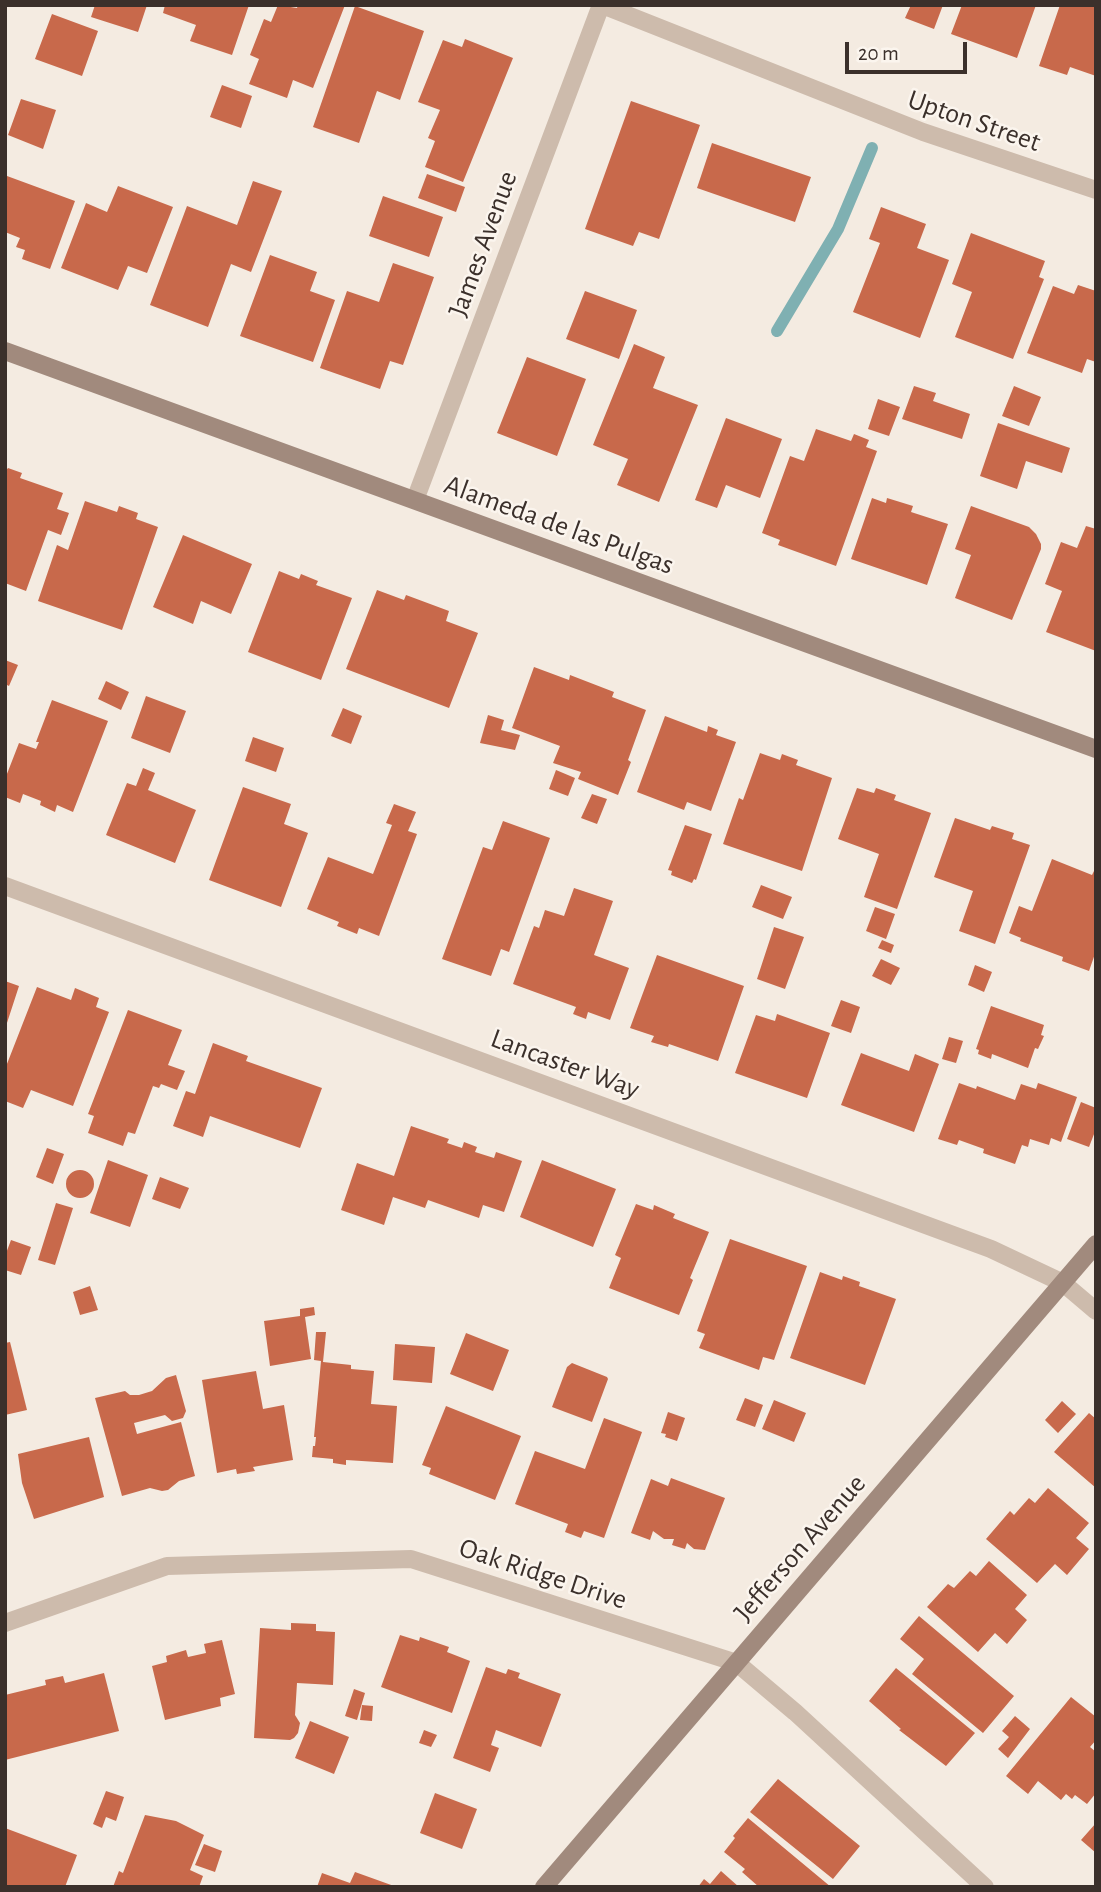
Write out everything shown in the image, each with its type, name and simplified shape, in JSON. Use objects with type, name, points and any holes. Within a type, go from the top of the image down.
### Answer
[{"type":"main road","name":"Alameda de las Pulgas","points":[[5,351],[1096,749]]},
{"type":"main road","name":"Jefferson Avenue","points":[[544,1887],[1096,1244]]},
{"type":"street","name":"Upton Street","points":[[601,5],[923,132],[1096,190]]},
{"type":"street","name":"James Avenue","points":[[415,500],[601,5]]},
{"type":"street","name":"Lancaster Way","points":[[5,886],[991,1249],[1063,1283],[1096,1311]]},
{"type":"street","name":"Oak Ridge Drive","points":[[5,1622],[167,1566],[411,1559],[737,1662],[985,1887]]},
{"type":"building","points":[[95,5],[147,5],[138,32],[91,17]]},
{"type":"building","points":[[165,5],[249,5],[232,55],[190,41],[196,25],[163,13]]},
{"type":"building","points":[[278,5],[297,8],[298,5],[345,5],[313,88],[293,80],[287,98],[249,84],[259,59],[250,55],[264,19],[271,22]]},
{"type":"building","points":[[911,5],[943,5],[934,29],[905,18]]},
{"type":"building","points":[[962,5],[1036,5],[1017,58],[951,34]]},
{"type":"building","points":[[1060,5],[1096,5],[1096,76],[1070,67],[1067,75],[1039,66]]},
{"type":"building","points":[[355,6],[424,31],[400,100],[377,91],[359,143],[313,127]]},
{"type":"building","points":[[52,14],[98,31],[82,76],[35,59]]},
{"type":"building","points":[[465,39],[513,58],[463,182],[425,167],[435,141],[428,138],[440,110],[418,102],[443,40],[462,47]]},
{"type":"building","points":[[222,85],[252,96],[241,128],[210,117]]},
{"type":"building","points":[[21,99],[56,110],[43,149],[8,135]]},
{"type":"building","points":[[631,101],[700,125],[659,239],[639,232],[633,246],[585,229]]},
{"type":"building","points":[[712,143],[811,177],[795,222],[697,188]]},
{"type":"building","points":[[427,174],[465,187],[456,212],[418,198]]},
{"type":"building","points":[[7,176],[75,201],[50,269],[22,259],[25,250],[16,247],[20,238],[5,232]]},
{"type":"building","points":[[253,181],[282,191],[251,272],[231,264],[208,327],[150,305],[187,206],[237,225]]},
{"type":"building","points":[[118,186],[173,207],[147,273],[128,266],[118,290],[61,268],[86,203],[107,212]]},
{"type":"building","points":[[383,196],[443,217],[429,257],[369,236]]},
{"type":"building","points":[[881,207],[926,224],[917,248],[949,260],[920,338],[853,312],[880,243],[869,239]]},
{"type":"building","points":[[971,233],[1045,261],[1039,277],[1044,279],[1013,359],[955,337],[972,292],[952,284]]},
{"type":"building","points":[[270,255],[317,272],[310,291],[335,300],[313,362],[240,336]]},
{"type":"building","points":[[393,263],[434,277],[403,365],[390,361],[380,389],[320,368],[347,291],[379,302]]},
{"type":"building","points":[[1078,285],[1096,291],[1096,362],[1087,359],[1082,373],[1027,353],[1053,286],[1074,294]]},
{"type":"building","points":[[585,291],[637,310],[619,359],[566,339]]},
{"type":"building","points":[[634,344],[665,357],[653,388],[698,405],[659,502],[617,485],[628,459],[593,445]]},
{"type":"building","points":[[527,357],[586,379],[557,456],[497,433]]},
{"type":"building","points":[[914,386],[936,393],[933,401],[970,414],[962,439],[902,419]]},
{"type":"building","points":[[1014,386],[1041,397],[1029,426],[1002,416]]},
{"type":"building","points":[[878,399],[900,407],[889,436],[868,429]]},
{"type":"building","points":[[726,418],[782,439],[760,498],[726,485],[717,508],[695,500]]},
{"type":"building","points":[[998,423],[1070,448],[1062,473],[1026,461],[1017,489],[980,476]]},
{"type":"building","points":[[816,429],[851,441],[854,434],[869,440],[866,447],[877,451],[836,566],[778,545],[780,540],[762,533],[790,456],[804,461]]},
{"type":"building","points":[[8,468],[22,473],[20,478],[63,493],[57,509],[69,513],[61,535],[48,530],[26,591],[5,583],[5,472]]},
{"type":"building","points":[[872,498],[886,503],[887,498],[913,506],[911,512],[948,524],[927,585],[851,559]]},
{"type":"building","points":[[85,501],[117,512],[119,506],[138,513],[136,519],[158,527],[122,630],[38,601],[57,545],[68,550]]},
{"type":"building","points":[[971,506],[1029,527],[1041,544],[1012,620],[955,598],[971,555],[955,549]]},
{"type":"building","points":[[1086,526],[1096,529],[1096,651],[1046,632],[1062,591],[1045,584],[1061,542],[1077,548]]},
{"type":"building","points":[[183,535],[252,564],[231,614],[201,601],[193,624],[153,607]]},
{"type":"building","points":[[279,571],[299,579],[301,574],[318,581],[316,585],[352,598],[321,680],[248,652]]},
{"type":"building","points":[[377,590],[404,600],[406,595],[449,611],[446,621],[478,633],[449,708],[346,669]]},
{"type":"building","points":[[5,660],[18,665],[9,686],[5,684]]},
{"type":"building","points":[[534,667],[569,680],[570,675],[614,692],[612,697],[646,710],[618,795],[578,779],[581,772],[553,763],[560,746],[512,728]]},
{"type":"building","points":[[106,681],[129,692],[121,710],[98,699]]},
{"type":"building","points":[[146,696],[186,711],[170,753],[131,738]]},
{"type":"building","points":[[52,700],[108,721],[73,812],[57,805],[55,812],[40,805],[41,801],[23,794],[20,803],[5,797],[5,779],[19,743],[36,749],[39,742],[36,742]]},
{"type":"building","points":[[343,708],[362,716],[351,744],[331,736]]},
{"type":"building","points":[[488,715],[504,720],[501,730],[520,735],[515,750],[480,743]]},
{"type":"building","points":[[665,716],[707,732],[708,726],[718,730],[716,735],[736,742],[711,811],[687,802],[684,810],[637,792]]},
{"type":"building","points":[[253,737],[284,748],[276,772],[245,761]]},
{"type":"building","points":[[760,753],[780,760],[782,754],[798,760],[796,765],[832,778],[802,871],[723,844],[739,798],[743,800]]},
{"type":"building","points":[[143,768],[155,773],[148,790],[196,810],[175,863],[106,835],[127,783],[136,786]]},
{"type":"building","points":[[556,770],[575,778],[568,796],[549,789]]},
{"type":"building","points":[[243,787],[291,804],[284,824],[308,833],[281,907],[209,880]]},
{"type":"building","points":[[857,788],[874,793],[876,788],[896,795],[894,800],[931,813],[897,909],[864,897],[879,854],[838,839]]},
{"type":"building","points":[[592,794],[607,799],[597,824],[581,818]]},
{"type":"building","points":[[394,804],[416,812],[408,831],[417,834],[379,936],[359,928],[357,934],[337,926],[339,922],[307,909],[328,857],[373,874],[392,825],[386,823]]},
{"type":"building","points":[[955,818],[990,830],[992,826],[1014,833],[1012,839],[1030,845],[995,944],[959,931],[973,891],[934,877]]},
{"type":"building","points":[[503,821],[550,838],[509,952],[501,949],[491,976],[442,959],[483,847],[492,850]]},
{"type":"building","points":[[685,825],[712,834],[696,880],[692,883],[671,875],[672,871],[668,870]]},
{"type":"building","points":[[1052,859],[1092,875],[1096,867],[1096,951],[1089,971],[1062,961],[1063,957],[1020,941],[1021,938],[1009,933],[1019,906],[1032,911]]},
{"type":"building","points":[[761,885],[792,897],[783,919],[752,907]]},
{"type":"building","points":[[574,888],[613,901],[594,955],[629,968],[610,1020],[588,1012],[586,1019],[573,1014],[576,1007],[513,984],[534,926],[539,928],[545,910],[564,916]]},
{"type":"building","points":[[875,907],[895,914],[886,939],[866,931]]},
{"type":"building","points":[[774,927],[804,937],[785,989],[757,979]]},
{"type":"building","points":[[882,940],[894,945],[891,953],[878,948]]},
{"type":"building","points":[[657,955],[744,986],[718,1061],[669,1044],[668,1047],[651,1042],[654,1036],[630,1028]]},
{"type":"building","points":[[881,959],[900,968],[891,985],[872,976]]},
{"type":"building","points":[[975,965],[992,972],[984,992],[968,985]]},
{"type":"building","points":[[5,981],[19,986],[6,1026],[5,1026]]},
{"type":"building","points":[[37,987],[71,1000],[75,988],[99,998],[96,1007],[109,1012],[73,1106],[31,1090],[23,1108],[5,1101],[5,1069]]},
{"type":"building","points":[[841,1000],[860,1007],[851,1033],[831,1026]]},
{"type":"building","points":[[991,1006],[1044,1025],[1041,1035],[1044,1036],[1038,1049],[1035,1048],[1028,1068],[992,1054],[991,1059],[978,1054],[979,1050],[976,1049]]},
{"type":"building","points":[[128,1010],[182,1030],[168,1065],[185,1071],[177,1090],[161,1084],[159,1088],[153,1086],[135,1134],[128,1132],[123,1146],[88,1133],[94,1116],[88,1114]]},
{"type":"building","points":[[777,1014],[830,1033],[807,1098],[735,1073],[756,1015],[775,1021]]},
{"type":"building","points":[[949,1037],[963,1041],[956,1063],[942,1059]]},
{"type":"building","points":[[213,1043],[248,1056],[246,1061],[322,1088],[300,1148],[210,1116],[203,1137],[173,1126],[186,1091],[195,1094]]},
{"type":"building","points":[[861,1053],[909,1071],[915,1054],[939,1064],[914,1132],[841,1105]]},
{"type":"building","points":[[959,1083],[976,1089],[977,1086],[1015,1100],[1021,1084],[1036,1089],[1038,1083],[1077,1097],[1061,1142],[1051,1138],[1049,1145],[1030,1139],[1028,1147],[1022,1145],[1015,1164],[983,1153],[984,1149],[959,1140],[957,1145],[938,1139]]},
{"type":"building","points":[[1081,1102],[1096,1108],[1096,1129],[1089,1147],[1067,1139]]},
{"type":"building","points":[[411,1126],[449,1139],[447,1143],[462,1148],[464,1142],[477,1147],[475,1152],[494,1158],[496,1152],[522,1161],[504,1212],[483,1205],[479,1218],[428,1200],[425,1208],[393,1197],[384,1225],[341,1210],[357,1163],[394,1176]]},
{"type":"building","points":[[47,1148],[64,1154],[53,1184],[36,1177]]},
{"type":"building","points":[[108,1160],[148,1175],[130,1227],[90,1213]]},
{"type":"building","points":[[542,1160],[616,1189],[593,1247],[520,1217]]},
{"type":"building","points":[[80,1170],[90,1174],[94,1184],[90,1194],[80,1198],[70,1194],[66,1184],[70,1174]]},
{"type":"building","points":[[160,1177],[189,1188],[180,1209],[152,1199]]},
{"type":"building","points":[[56,1203],[73,1208],[55,1265],[38,1260]]},
{"type":"building","points":[[636,1204],[653,1210],[654,1205],[675,1214],[673,1218],[709,1232],[690,1278],[693,1280],[679,1315],[609,1288],[621,1258],[615,1255]]},
{"type":"building","points":[[730,1239],[807,1266],[774,1360],[763,1357],[759,1370],[699,1348],[705,1334],[697,1331]]},
{"type":"building","points":[[11,1240],[31,1247],[21,1275],[5,1270],[5,1256]]},
{"type":"building","points":[[820,1272],[842,1280],[843,1276],[860,1282],[859,1286],[896,1299],[865,1385],[790,1358]]},
{"type":"building","points":[[90,1286],[98,1310],[80,1315],[73,1292]]},
{"type":"building","points":[[314,1307],[315,1315],[305,1317],[311,1359],[270,1366],[264,1321],[300,1316],[300,1309]]},
{"type":"building","points":[[316,1332],[326,1332],[323,1362],[374,1371],[371,1404],[397,1406],[393,1463],[346,1460],[346,1465],[333,1463],[333,1459],[312,1457],[316,1437],[321,1361],[314,1360]]},
{"type":"building","points":[[466,1333],[509,1350],[493,1391],[450,1374]]},
{"type":"building","points":[[10,1342],[27,1410],[5,1415],[5,1343]]},
{"type":"building","points":[[395,1344],[435,1347],[432,1383],[393,1380]]},
{"type":"building","points":[[572,1363],[608,1379],[592,1422],[552,1407],[567,1367]]},
{"type":"building","points":[[256,1371],[263,1409],[284,1405],[293,1460],[253,1467],[255,1471],[237,1474],[236,1469],[217,1473],[202,1380]]},
{"type":"building","points":[[176,1375],[186,1411],[183,1418],[172,1421],[165,1415],[134,1423],[137,1434],[181,1422],[195,1476],[179,1481],[168,1490],[150,1488],[122,1496],[95,1398],[125,1391],[130,1395],[139,1395],[152,1391],[166,1378]]},
{"type":"building","points":[[745,1398],[763,1405],[755,1427],[736,1420]]},
{"type":"building","points":[[774,1400],[806,1413],[794,1442],[762,1429]]},
{"type":"building","points":[[1062,1401],[1076,1414],[1058,1433],[1045,1420]]},
{"type":"building","points":[[446,1406],[521,1436],[495,1500],[429,1474],[431,1468],[422,1465]]},
{"type":"building","points":[[668,1412],[685,1418],[677,1441],[661,1433]]},
{"type":"building","points":[[1089,1413],[1096,1419],[1096,1488],[1054,1452]]},
{"type":"building","points":[[604,1418],[642,1432],[604,1538],[584,1531],[581,1538],[565,1532],[568,1524],[515,1504],[535,1451],[585,1469]]},
{"type":"building","points":[[89,1437],[104,1497],[34,1519],[22,1483],[18,1454]]},
{"type":"building","points":[[671,1478],[725,1498],[705,1550],[694,1549],[687,1543],[685,1549],[672,1545],[674,1539],[664,1539],[653,1531],[650,1540],[631,1533],[651,1479],[668,1486]]},
{"type":"building","points":[[1048,1488],[1089,1523],[1076,1538],[1089,1549],[1067,1575],[1055,1564],[1037,1583],[986,1539],[1010,1511],[1014,1515],[1029,1498],[1035,1503]]},
{"type":"building","points":[[989,1561],[1027,1595],[1015,1609],[1027,1620],[1007,1644],[995,1633],[978,1652],[927,1607],[948,1584],[954,1588],[970,1571],[976,1576]]},
{"type":"building","points":[[919,1616],[1014,1696],[983,1733],[912,1674],[924,1659],[900,1639]]},
{"type":"building","points":[[291,1623],[316,1624],[316,1631],[335,1632],[333,1685],[297,1683],[295,1715],[300,1723],[294,1738],[254,1738],[260,1628],[291,1630]]},
{"type":"building","points":[[400,1635],[419,1641],[420,1637],[449,1647],[447,1652],[470,1661],[452,1713],[381,1687]]},
{"type":"building","points":[[222,1640],[235,1694],[220,1698],[221,1706],[165,1720],[152,1666],[167,1662],[166,1656],[186,1650],[188,1657],[206,1653],[204,1644]]},
{"type":"building","points":[[486,1667],[506,1674],[508,1669],[520,1673],[518,1678],[561,1694],[541,1747],[496,1730],[491,1745],[499,1748],[490,1772],[453,1758]]},
{"type":"building","points":[[896,1668],[975,1733],[946,1766],[899,1730],[901,1729],[869,1701]]},
{"type":"building","points":[[104,1673],[119,1731],[5,1760],[5,1695],[46,1685],[45,1680],[63,1676],[65,1683]]},
{"type":"building","points":[[354,1689],[365,1693],[357,1720],[345,1716]]},
{"type":"building","points":[[1071,1697],[1096,1717],[1096,1740],[1090,1747],[1096,1752],[1096,1793],[1087,1804],[1075,1795],[1072,1799],[1066,1794],[1061,1800],[1038,1781],[1028,1794],[1006,1776]]},
{"type":"building","points":[[362,1705],[373,1706],[372,1721],[360,1720]]},
{"type":"building","points":[[1015,1716],[1030,1729],[1008,1758],[998,1749],[1009,1737],[1002,1731]]},
{"type":"building","points":[[310,1721],[349,1737],[334,1774],[295,1758]]},
{"type":"building","points":[[424,1730],[437,1735],[431,1747],[419,1743]]},
{"type":"building","points":[[778,1779],[860,1846],[833,1879],[750,1812]]},
{"type":"building","points":[[106,1791],[124,1797],[116,1821],[106,1817],[102,1828],[93,1824]]},
{"type":"building","points":[[435,1793],[477,1809],[462,1849],[420,1833]]},
{"type":"building","points":[[145,1815],[176,1821],[204,1835],[190,1870],[203,1876],[199,1887],[113,1887],[119,1871],[123,1873]]},
{"type":"building","points":[[748,1818],[831,1887],[759,1887],[742,1872],[745,1869],[724,1852]]},
{"type":"building","points":[[1096,1823],[1096,1853],[1081,1840]]},
{"type":"building","points":[[5,1828],[77,1855],[65,1887],[5,1887]]},
{"type":"building","points":[[204,1844],[222,1851],[215,1872],[195,1865]]},
{"type":"building","points":[[721,1871],[739,1887],[698,1887],[704,1879],[710,1884]]},
{"type":"building","points":[[355,1872],[394,1886],[317,1887],[322,1873],[350,1883]]},
{"type":"waterway","points":[[777,331],[838,229],[872,148]]}]
